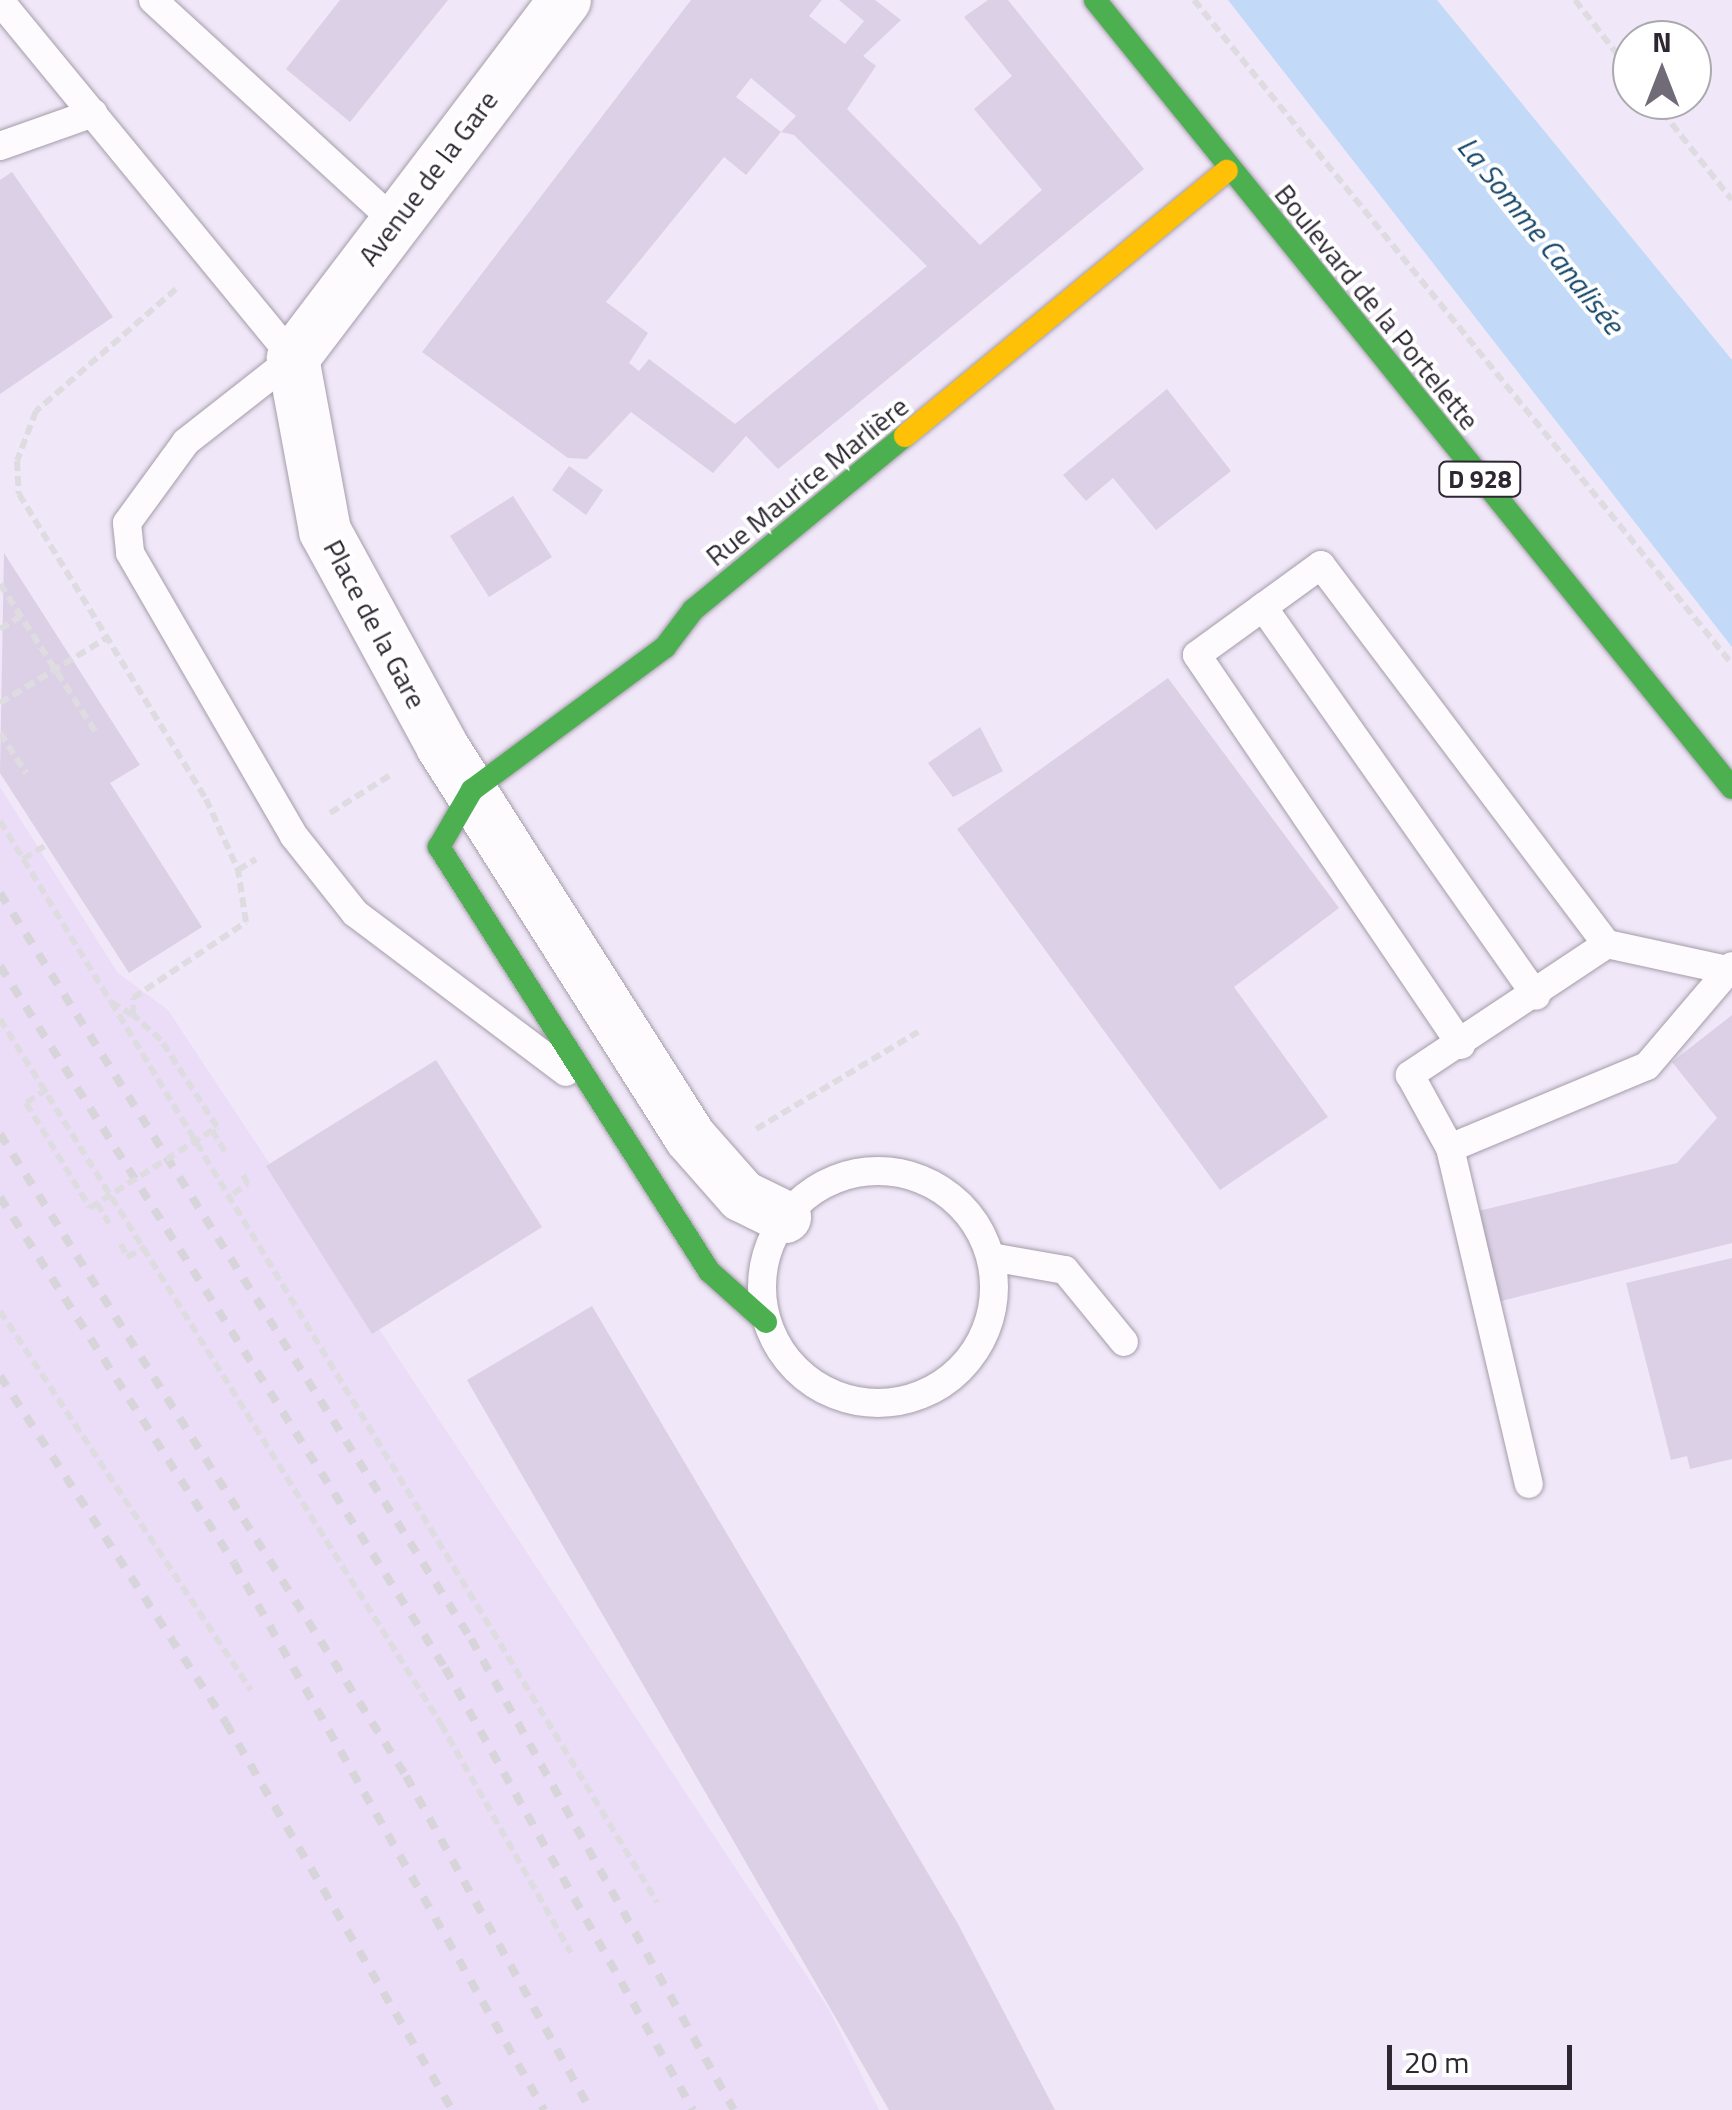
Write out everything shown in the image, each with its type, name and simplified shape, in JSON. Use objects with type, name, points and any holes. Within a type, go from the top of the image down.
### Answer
[{"type":"street","name":"Avenue de la Gare","points":[[293,358],[393,220],[565,0]]},
{"type":"street","name":"Boulevard de la Portelette","points":[[1095,0],[1227,171],[1732,788]]},
{"type":"street","name":"Rue Maurice Marlière","points":[[590,1090],[439,847],[472,790],[665,647],[693,610],[1227,171]]},
{"type":"street","name":"Place de la Gare","points":[[293,358],[324,531],[472,790],[708,1155],[742,1196],[785,1217]]},
{"type":"street","points":[[590,1090],[708,1270],[766,1322]]},
{"type":"lane","points":[[153,0],[393,220]]},
{"type":"lane","points":[[0,1],[293,358],[186,442],[127,523],[130,553],[294,836],[355,913],[590,1090]]},
{"type":"lane","points":[[0,146],[93,113]]},
{"type":"lane","points":[[1450,1148],[1647,1066],[1712,1000],[1730,968],[1607,944],[1321,565],[1198,655],[1461,1046]]},
{"type":"lane","points":[[1263,606],[1536,996]]},
{"type":"lane","points":[[1529,1484],[1450,1148],[1410,1076],[1536,996],[1607,944]]},
{"type":"lane","points":[[899,1172],[954,1199],[991,1257],[995,1291],[983,1336],[963,1367],[924,1394],[874,1404],[824,1390],[790,1362],[766,1322],[761,1285],[785,1217],[844,1176],[899,1172]]},
{"type":"lane","points":[[991,1257],[1065,1270],[1124,1342]]},
{"type":"path","points":[[1194,0],[1732,664]]},
{"type":"path","points":[[1575,0],[1612,47]]},
{"type":"path","points":[[1670,120],[1732,200]]},
{"type":"path","points":[[0,584],[97,734]]},
{"type":"path","points":[[0,630],[20,617]]},
{"type":"path","points":[[0,704],[105,638]]},
{"type":"path","points":[[0,732],[26,773]]},
{"type":"path","points":[[0,822],[233,1194],[658,1902]]},
{"type":"path","points":[[23,858],[46,845]]},
{"type":"path","points":[[111,1002],[132,1016]]},
{"type":"path","points":[[0,1018],[146,1247],[571,1953]]},
{"type":"path","points":[[708,1155],[918,1032]]},
{"type":"path","points":[[161,1040],[227,1155]]},
{"type":"path","points":[[48,1089],[26,1103],[93,1206],[109,1224]]},
{"type":"path","points":[[93,1206],[215,1129]]},
{"type":"path","points":[[233,1194],[248,1184],[241,1172]]},
{"type":"path","points":[[121,1244],[127,1257],[146,1247]]},
{"type":"path","points":[[0,1311],[251,1690]]},
{"type":"shaded area","points":[[0,787],[118,973],[168,1010],[828,2008],[879,2110],[0,2110]]},
{"type":"water","name":"La Somme Canalisée","points":[[1228,0],[1437,0],[1732,360],[1732,647]]},
{"type":"building","points":[[340,0],[448,0],[350,122],[286,69]]},
{"type":"building","points":[[691,0],[822,0],[809,16],[845,44],[864,21],[839,0],[875,0],[901,20],[863,56],[876,66],[847,109],[980,245],[1042,190],[974,109],[1012,76],[964,17],[988,0],[1008,0],[1144,169],[778,469],[746,436],[713,473],[631,412],[587,459],[568,458],[422,352]],"holes":[[[751,78],[796,116],[781,132],[736,97]],[[781,132],[794,135],[927,266],[735,424],[649,359],[639,371],[629,363],[648,333],[606,302],[724,157],[746,175]]]},
{"type":"building","points":[[12,172],[113,317],[0,394],[0,180]]},
{"type":"building","points":[[1167,389],[1231,471],[1156,530],[1113,478],[1086,501],[1063,475]]},
{"type":"building","points":[[569,466],[603,490],[586,515],[552,490]]},
{"type":"building","points":[[513,496],[552,557],[489,597],[450,536]]},
{"type":"building","points":[[4,553],[140,765],[110,783],[202,927],[129,973],[0,773]]},
{"type":"building","points":[[1168,678],[1339,908],[1234,987],[1328,1117],[1220,1190],[957,829]]},
{"type":"building","points":[[980,727],[1003,771],[953,797],[928,763]]},
{"type":"building","points":[[1732,1015],[1732,1243],[1493,1303],[1474,1212],[1677,1163],[1717,1118],[1672,1062]]},
{"type":"building","points":[[436,1060],[542,1227],[372,1334],[266,1166]]},
{"type":"building","points":[[1732,1258],[1732,1459],[1690,1469],[1687,1456],[1671,1460],[1626,1283]]},
{"type":"building","points":[[592,1306],[958,1924],[1055,2110],[889,2110],[467,1380]]},
{"type":"railway","points":[[0,893],[471,1639],[734,2110]]},
{"type":"railway","points":[[0,966],[445,1668],[693,2110]]},
{"type":"railway","points":[[0,1134],[406,1776],[590,2110]]},
{"type":"railway","points":[[0,1197],[234,1563],[544,2110]]},
{"type":"railway","points":[[0,1376],[226,1723],[452,2110]]},
{"type":"traffic: fast","points":[[1095,0],[1732,788]]},
{"type":"traffic: fast","points":[[766,1322],[709,1271],[439,847],[472,790],[665,647],[693,610],[905,436]]},
{"type":"traffic: slow","points":[[905,436],[1227,171]]}]
